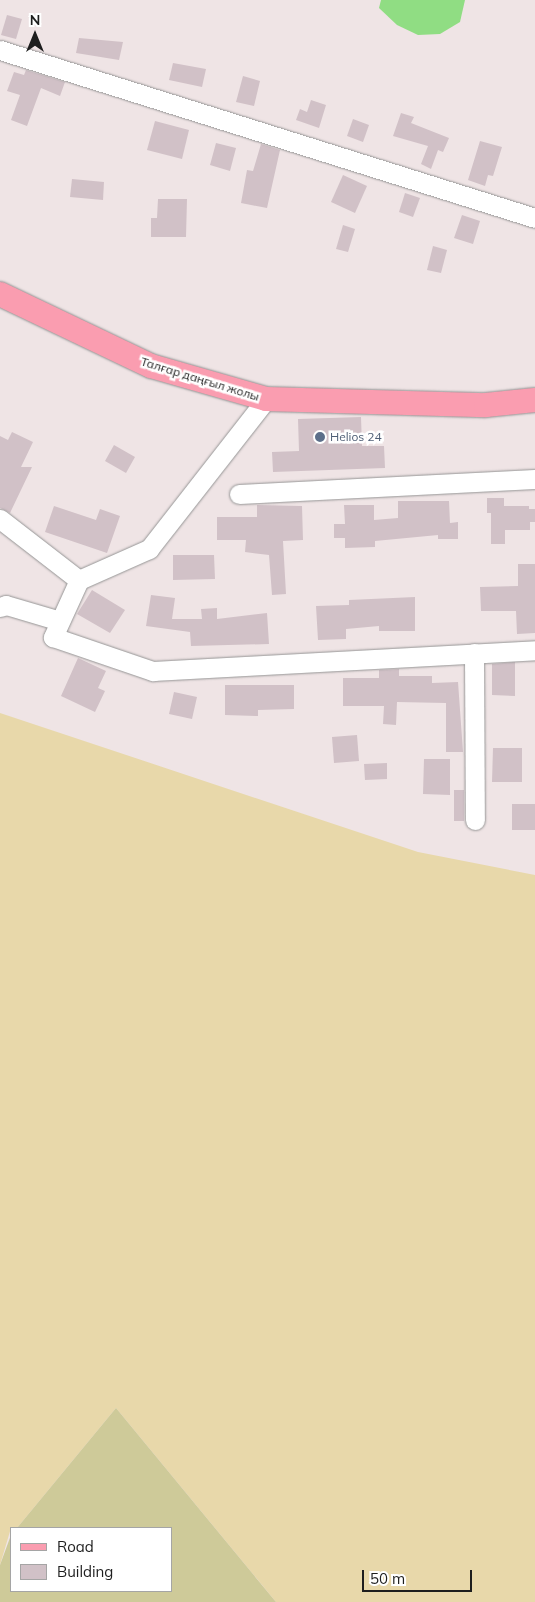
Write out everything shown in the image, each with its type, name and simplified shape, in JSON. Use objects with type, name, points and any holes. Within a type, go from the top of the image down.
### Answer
[{"type":"main road","name":"Талғар даңғыл жолы","points":[[0,294],[151,366],[266,399],[486,405],[535,400]]},
{"type":"street","points":[[0,50],[535,218]]},
{"type":"street","points":[[266,399],[149,549],[79,580],[53,637],[154,671],[535,650]]},
{"type":"street","points":[[239,494],[535,480]]},
{"type":"street","points":[[0,519],[79,580]]},
{"type":"street","points":[[0,607],[6,605],[60,621]]},
{"type":"street","points":[[474,653],[474,820]]},
{"type":"shaded area","points":[[0,713],[418,852],[535,875],[535,1602],[276,1602],[116,1408],[18,1527],[10,1527],[0,1565]]},
{"type":"shaded area","points":[[116,1408],[276,1602],[0,1602],[0,1565],[10,1538],[10,1592],[172,1592],[172,1527],[18,1527]]},
{"type":"green space","points":[[381,0],[465,0],[460,22],[440,34],[418,35],[397,25],[379,8]]},
{"type":"building","points":[[7,15],[22,19],[16,39],[1,35]]},
{"type":"building","points":[[79,38],[123,42],[119,60],[76,53]]},
{"type":"building","points":[[173,63],[206,69],[202,87],[169,80]]},
{"type":"building","points":[[26,70],[65,82],[60,96],[41,88],[27,126],[11,120],[20,95],[7,91],[14,72],[24,75]]},
{"type":"building","points":[[243,76],[260,81],[254,106],[236,102]]},
{"type":"building","points":[[311,100],[326,105],[319,128],[296,120],[300,109],[307,112]]},
{"type":"building","points":[[401,113],[414,117],[411,123],[449,138],[443,152],[438,150],[431,169],[421,164],[428,146],[393,136]]},
{"type":"building","points":[[353,119],[369,125],[363,142],[347,136]]},
{"type":"building","points":[[155,121],[189,130],[182,159],[147,150]]},
{"type":"building","points":[[480,141],[502,147],[493,176],[488,175],[485,186],[468,180]]},
{"type":"building","points":[[216,143],[236,148],[230,171],[210,165]]},
{"type":"building","points":[[261,144],[280,150],[267,208],[241,203],[247,170],[253,171]]},
{"type":"building","points":[[343,175],[367,186],[355,213],[331,202]]},
{"type":"building","points":[[72,179],[104,182],[103,200],[70,197]]},
{"type":"building","points":[[405,193],[420,198],[413,217],[399,212]]},
{"type":"building","points":[[158,199],[187,199],[186,237],[151,237],[151,218],[157,218]]},
{"type":"building","points":[[462,215],[480,221],[473,244],[454,238]]},
{"type":"building","points":[[343,225],[355,229],[348,252],[336,249]]},
{"type":"building","points":[[433,246],[447,250],[441,273],[427,270]]},
{"type":"building","points":[[361,417],[362,446],[384,446],[385,468],[273,472],[272,452],[299,451],[298,419]]},
{"type":"building","points":[[12,432],[33,442],[21,467],[32,467],[10,513],[0,508],[0,436],[8,440]]},
{"type":"building","points":[[114,445],[135,457],[126,473],[105,461]]},
{"type":"building","points":[[487,498],[504,498],[504,506],[529,506],[529,509],[535,509],[535,522],[530,522],[530,530],[505,530],[505,544],[491,544],[491,513],[487,513]]},
{"type":"building","points":[[398,501],[449,501],[450,523],[458,522],[458,539],[438,539],[438,535],[375,541],[375,547],[345,548],[345,538],[334,538],[334,524],[345,524],[344,505],[374,505],[374,520],[398,518]]},
{"type":"building","points":[[257,505],[302,506],[303,540],[283,541],[286,594],[272,595],[269,555],[245,552],[246,540],[217,540],[217,517],[257,517]]},
{"type":"building","points":[[54,506],[96,520],[100,509],[120,516],[107,553],[45,532]]},
{"type":"building","points":[[173,555],[214,555],[215,579],[173,580]]},
{"type":"building","points":[[518,564],[535,564],[535,633],[517,634],[516,611],[481,611],[480,587],[518,586]]},
{"type":"building","points":[[92,590],[125,610],[110,633],[77,614]]},
{"type":"building","points":[[151,595],[175,598],[172,619],[202,619],[201,609],[217,608],[217,619],[267,613],[269,644],[191,646],[190,632],[146,626]]},
{"type":"building","points":[[415,597],[415,631],[379,631],[379,626],[346,629],[346,639],[318,640],[316,606],[349,605],[349,600]]},
{"type":"building","points":[[78,658],[106,671],[98,688],[105,691],[95,712],[61,696]]},
{"type":"building","points":[[515,662],[515,696],[492,695],[492,664]]},
{"type":"building","points":[[399,669],[399,676],[432,676],[432,683],[458,682],[463,752],[446,752],[446,703],[397,702],[396,725],[383,724],[384,706],[343,706],[343,678],[379,678],[379,670]]},
{"type":"building","points":[[225,685],[294,685],[294,709],[258,710],[258,716],[225,715]]},
{"type":"building","points":[[174,692],[197,697],[192,719],[169,714]]},
{"type":"building","points":[[357,735],[359,761],[334,763],[332,737]]},
{"type":"building","points":[[493,748],[522,748],[522,782],[492,782]]},
{"type":"building","points":[[424,759],[450,759],[450,795],[423,794]]},
{"type":"building","points":[[387,763],[387,779],[365,780],[364,764]]},
{"type":"building","points":[[454,790],[464,790],[464,821],[454,821]]},
{"type":"building","points":[[512,804],[535,804],[535,830],[512,830]]},
{"type":"place","name":"Helios 24","points":[[320,437]]}]
